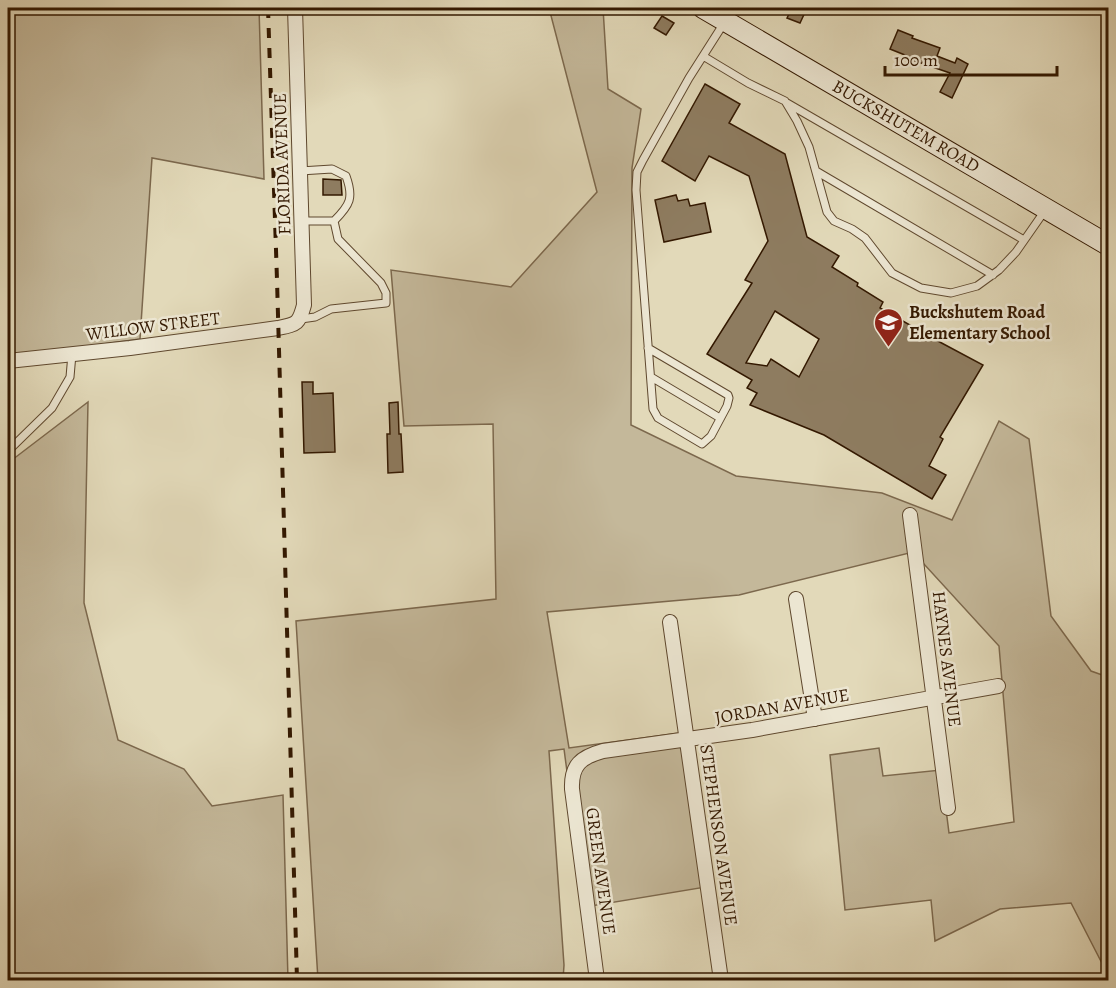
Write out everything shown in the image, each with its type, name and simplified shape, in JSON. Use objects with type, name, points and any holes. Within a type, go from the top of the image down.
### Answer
[{"type":"main road","name":"BUCKSHUTEM ROAD","points":[[703,8],[1108,245]]},
{"type":"street","name":"FLORIDA AVENUE","points":[[295,8],[304,305],[301,319]]},
{"type":"street","name":"WILLOW STREET","points":[[8,361],[130,348],[278,328],[295,324],[301,319]]},
{"type":"street","name":"HAYNES AVENUE","points":[[910,515],[948,808]]},
{"type":"street","points":[[796,599],[814,719]]},
{"type":"street","name":"STEPHENSON AVENUE","points":[[670,622],[721,981]]},
{"type":"street","name":"JORDAN AVENUE","points":[[576,766],[582,759],[603,751],[752,730],[998,686]]},
{"type":"street","name":"GREEN AVENUE","points":[[576,766],[572,776],[572,789],[597,981]]},
{"type":"lane","points":[[648,348],[728,394],[728,406],[711,436],[702,444],[658,418],[653,410],[651,377],[648,348],[636,190],[637,172],[683,88],[726,21]]},
{"type":"lane","points":[[703,56],[1024,240]]},
{"type":"lane","points":[[785,101],[809,147],[827,212],[834,221],[865,238],[892,273],[921,288],[951,293],[977,286],[999,270],[1046,209]]},
{"type":"lane","points":[[300,171],[332,169],[346,176],[351,188],[347,208],[334,221],[301,221]]},
{"type":"lane","points":[[816,171],[993,275]]},
{"type":"lane","points":[[301,319],[315,317],[331,309],[386,303],[386,293],[381,283],[338,238],[334,221]]},
{"type":"lane","points":[[8,451],[52,408],[70,377],[72,354]]},
{"type":"lane","points":[[651,377],[720,418]]},
{"type":"shaded area","points":[[8,8],[259,8],[264,179],[152,158],[140,339],[8,357]]},
{"type":"shaded area","points":[[549,8],[603,8],[608,89],[641,109],[632,168],[631,425],[736,476],[882,493],[952,520],[999,421],[1029,439],[1051,616],[1091,671],[1108,677],[1108,975],[1071,903],[1000,909],[935,941],[931,900],[845,910],[830,755],[879,748],[883,776],[941,770],[949,833],[1014,822],[999,646],[913,552],[739,595],[547,612],[569,748],[686,732],[706,887],[585,907],[564,749],[549,751],[564,965],[563,980],[318,980],[296,621],[496,599],[493,424],[404,426],[391,270],[511,287],[597,192]]},
{"type":"shaded area","points":[[88,402],[84,603],[118,740],[184,769],[212,806],[283,795],[288,980],[8,980],[8,463]]},
{"type":"building","points":[[792,8],[807,8],[800,23],[787,18]]},
{"type":"building","points":[[662,16],[674,23],[666,35],[654,28]]},
{"type":"building","points":[[898,30],[913,36],[912,38],[940,48],[937,56],[955,63],[957,58],[968,64],[952,98],[940,92],[950,73],[915,61],[915,59],[890,49]]},
{"type":"building","points":[[705,84],[740,104],[729,123],[785,154],[807,237],[839,256],[832,267],[883,302],[880,308],[983,365],[940,437],[943,439],[929,466],[946,475],[932,499],[824,435],[750,405],[757,393],[747,388],[752,380],[707,354],[752,283],[745,280],[768,241],[749,176],[709,156],[695,181],[662,161]],"holes":[[[775,311],[819,339],[799,377],[771,359],[767,366],[746,363]]]},
{"type":"building","points":[[323,179],[341,180],[342,195],[323,195]]},
{"type":"building","points":[[676,195],[678,201],[688,199],[690,206],[705,203],[711,232],[664,242],[655,200]]},
{"type":"building","points":[[302,382],[313,382],[313,394],[333,393],[335,452],[304,453]]},
{"type":"building","points":[[398,402],[403,472],[388,473],[389,403]]},
{"type":"railway","points":[[268,8],[297,980]]},
{"type":"place","name":"Buckshutem Road Elementary School","points":[[888,348]]}]
